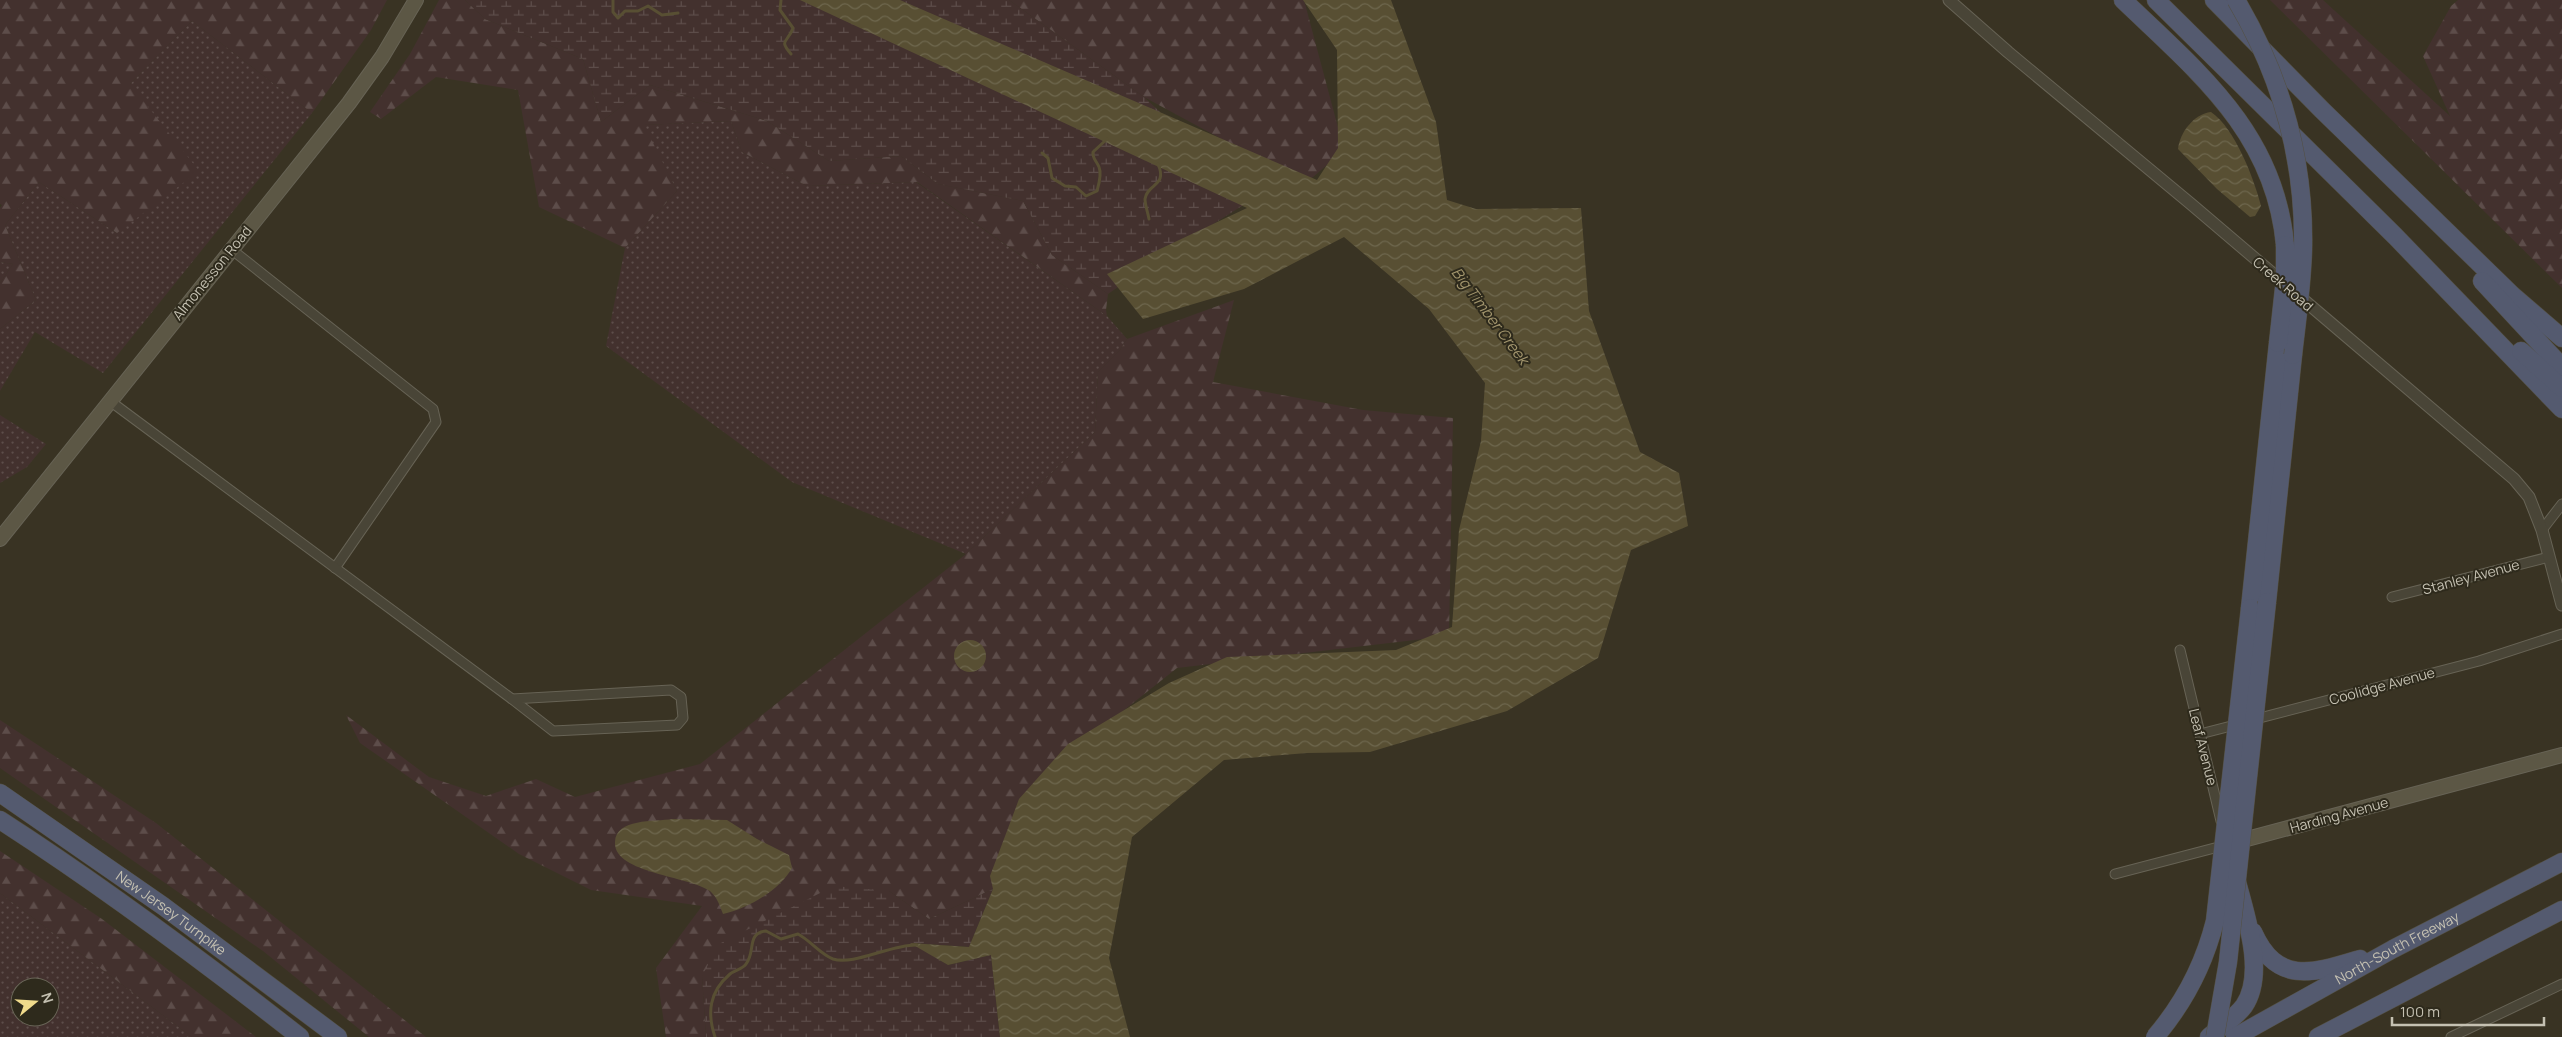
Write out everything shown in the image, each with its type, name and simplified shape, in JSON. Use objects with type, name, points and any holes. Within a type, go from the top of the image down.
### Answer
[{"type":"highway","points":[[2123,0],[2212,85],[2245,128],[2260,155],[2271,183],[2280,211],[2285,245],[2285,279],[2215,921],[2197,974],[2177,1009],[2155,1037]]},
{"type":"highway","points":[[2156,0],[2395,236],[2562,408]]},
{"type":"highway","points":[[2214,0],[2322,110],[2512,295],[2562,338]]},
{"type":"highway","points":[[2215,1037],[2228,967],[2294,355],[2303,248],[2299,175],[2279,88],[2261,44],[2236,0]]},
{"type":"highway","points":[[2322,110],[2562,367]]},
{"type":"highway","points":[[2395,236],[2562,388]]},
{"type":"highway","name":"New Jersey Turnpike","points":[[0,793],[164,906],[338,1037]]},
{"type":"highway","name":"New Jersey Turnpike","points":[[0,820],[70,867],[231,983],[300,1037]]},
{"type":"highway","points":[[2209,1037],[2240,1010],[2252,990],[2254,962],[2246,914],[2227,845]]},
{"type":"highway","name":"North-South Freeway","points":[[2235,1037],[2394,949],[2562,862]]},
{"type":"highway","points":[[2318,1037],[2562,910]]},
{"type":"highway","points":[[2246,914],[2256,938],[2266,953],[2278,965],[2293,971],[2318,971],[2394,949]]},
{"type":"main road","name":"Almonesson Road","points":[[0,539],[349,103],[382,57],[416,0]]},
{"type":"main road","name":"Harding Avenue","points":[[2227,845],[2562,755]]},
{"type":"street","name":"Creek Road","points":[[1949,0],[2008,52],[2514,479],[2529,498],[2542,530],[2562,605]]},
{"type":"street","points":[[231,250],[433,409],[436,422],[335,568]]},
{"type":"street","points":[[110,401],[553,731],[677,725],[683,718],[681,697],[671,690],[512,699]]},
{"type":"street","points":[[2542,530],[2562,504]]},
{"type":"street","name":"Stanley Avenue","points":[[2392,597],[2549,557]]},
{"type":"street","name":"Coolidge Avenue","points":[[2200,734],[2479,660],[2562,634]]},
{"type":"street","name":"Leaf Avenue","points":[[2180,650],[2227,845]]},
{"type":"street","name":"Harding Avenue","points":[[2115,874],[2227,845]]},
{"type":"street","points":[[2451,1037],[2562,984]]},
{"type":"green space","points":[[0,0],[387,0],[371,30],[312,113],[192,21],[130,84],[199,171],[117,233],[39,182],[5,225],[36,300],[0,329],[0,283],[13,264],[0,262],[0,208],[2,205],[0,204]]},
{"type":"green space","points":[[439,0],[465,0],[485,19],[583,59],[601,122],[650,85],[767,121],[829,161],[901,156],[938,184],[1023,201],[1052,255],[1108,294],[1107,316],[917,182],[807,186],[742,152],[731,121],[644,125],[677,191],[625,248],[539,207],[518,90],[436,77],[381,119],[370,112],[410,54]]},
{"type":"green space","points":[[465,0],[1009,0],[1144,97],[1253,199],[1167,253],[1108,294],[1052,255],[1023,201],[938,184],[901,156],[829,161],[767,121],[650,85],[601,122],[583,59],[485,19]]},
{"type":"green space","points":[[1009,0],[1304,0],[1344,150],[1305,184],[1144,97]]},
{"type":"green space","points":[[2270,0],[2323,0],[2450,116],[2423,56],[2451,6],[2458,0],[2562,0],[2562,288]]},
{"type":"green space","points":[[192,21],[312,113],[103,373],[35,332],[0,391],[0,329],[36,300],[5,225],[39,182],[117,233],[130,84]]},
{"type":"green space","points":[[731,121],[742,152],[807,186],[916,182],[1107,316],[1127,339],[1120,350],[1098,372],[1095,432],[966,554],[792,482],[606,346],[625,248],[677,191],[643,125]]},
{"type":"green space","points":[[0,262],[13,264],[0,283]]},
{"type":"green space","points":[[1234,300],[1213,382],[1363,410],[1453,418],[1449,636],[1177,668],[1050,769],[993,889],[929,919],[889,891],[702,976],[706,1037],[666,1037],[656,968],[702,906],[591,890],[519,854],[360,743],[346,715],[429,777],[486,796],[536,779],[575,797],[700,764],[966,554],[1095,432],[1098,372],[1120,350],[1127,339]]},
{"type":"green space","points":[[0,415],[46,444],[27,467],[0,483]]},
{"type":"green space","points":[[0,720],[156,823],[426,1037],[369,1037],[263,951],[0,768]]},
{"type":"green space","points":[[0,851],[102,919],[256,1037],[192,1037],[0,893]]},
{"type":"green space","points":[[834,886],[889,891],[929,919],[993,889],[969,947],[912,943],[948,965],[991,955],[1000,1037],[706,1037],[702,976],[719,944]]},
{"type":"green space","points":[[0,893],[192,1037],[0,1037]]},
{"type":"water","name":"Big Timber Creek","points":[[800,0],[900,0],[1317,180],[1338,148],[1337,50],[1303,0],[1391,0],[1436,122],[1447,200],[1476,209],[1581,208],[1589,311],[1640,452],[1679,473],[1688,526],[1631,550],[1598,658],[1507,711],[1370,752],[1307,753],[1224,760],[1132,837],[1109,958],[1130,1037],[1000,1037],[991,955],[948,965],[910,943],[969,947],[993,889],[990,876],[1019,799],[1068,744],[1169,683],[1227,657],[1396,650],[1452,627],[1459,530],[1481,441],[1485,383],[1429,309],[1344,237],[1244,289],[1143,319],[1107,274],[1247,208]]},
{"type":"water","points":[[2211,112],[2220,120],[2236,142],[2254,182],[2261,206],[2255,216],[2250,217],[2217,189],[2178,149],[2182,136],[2189,125],[2199,116]]},
{"type":"water","points":[[970,640],[982,644],[986,656],[982,668],[970,672],[958,668],[954,656],[958,644]]},
{"type":"water","points":[[673,819],[727,820],[757,839],[789,855],[792,868],[780,884],[762,897],[742,908],[723,914],[710,891],[686,881],[639,867],[626,861],[618,852],[615,842],[617,834],[622,829],[629,825],[647,821]]},
{"type":"waterway","points":[[613,0],[613,12],[618,18],[625,11],[638,11],[648,6],[662,15],[678,13]]},
{"type":"waterway","points":[[781,0],[780,10],[793,28],[785,41],[785,46],[791,54]]},
{"type":"waterway","points":[[1042,153],[1048,158],[1052,178],[1065,186],[1076,187],[1086,196],[1097,191],[1100,179],[1100,170],[1093,152],[1107,139]]},
{"type":"waterway","points":[[1149,219],[1145,199],[1149,190],[1159,181],[1160,171],[1158,164]]},
{"type":"waterway","points":[[715,1037],[711,1020],[714,996],[723,981],[746,964],[751,954],[754,939],[760,932],[766,931],[781,939],[798,934],[828,957],[841,960],[851,960],[896,948],[917,945]]}]
